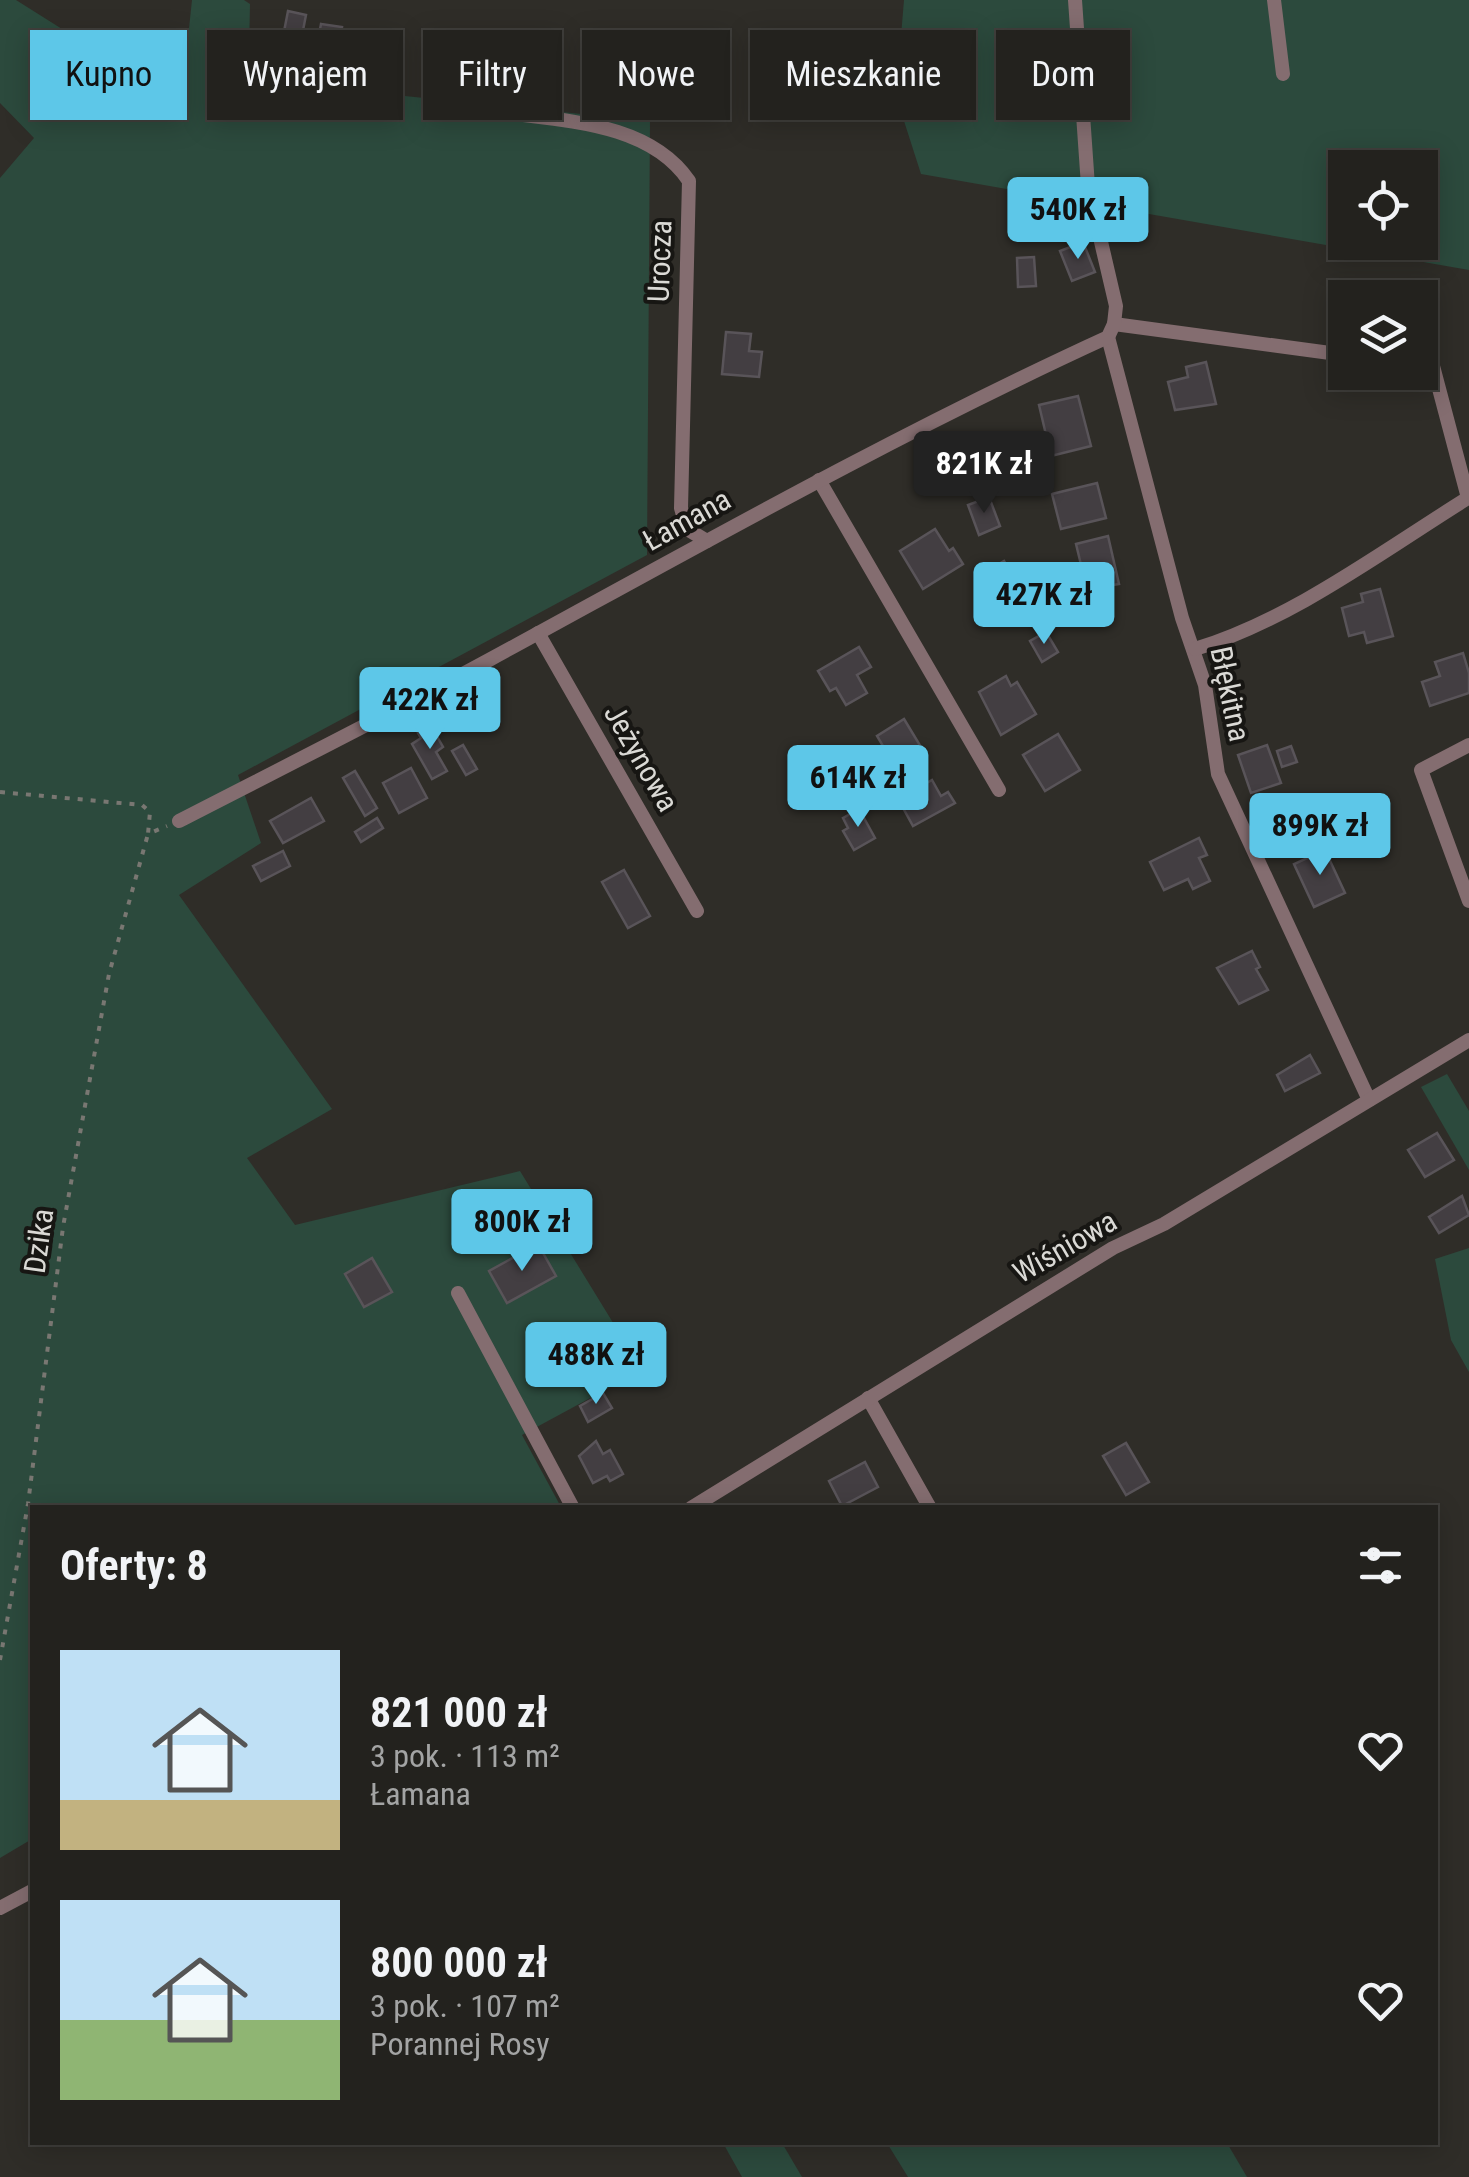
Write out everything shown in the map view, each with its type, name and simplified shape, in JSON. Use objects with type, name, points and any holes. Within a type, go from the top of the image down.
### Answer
[{"type":"street","points":[[1075,0],[1088,186],[1112,287],[1111,330],[1328,352]]},
{"type":"street","points":[[1274,0],[1283,74]]},
{"type":"street","name":"Urocza","points":[[555,120],[630,135],[678,163],[690,181],[680,508],[686,529],[707,541]]},
{"type":"street","name":"Łamana","points":[[179,822],[818,480],[1111,330]]},
{"type":"street","name":"Błękitna","points":[[1111,330],[1182,618],[1194,649],[1224,792],[1370,1100]]},
{"type":"street","points":[[1194,649],[1229,639],[1308,598],[1468,498],[1438,382]]},
{"type":"street","points":[[818,480],[999,790]]},
{"type":"street","name":"Jeżynowa","points":[[538,633],[697,910]]},
{"type":"street","points":[[1469,745],[1421,770],[1469,901]]},
{"type":"street","name":"Wiśniowa","points":[[698,1505],[1113,1248],[1164,1224],[1469,1040]]},
{"type":"street","points":[[458,1293],[571,1505]]},
{"type":"street","points":[[868,1398],[928,1505]]},
{"type":"street","points":[[0,1908],[30,1893]]},
{"type":"path","points":[[0,792],[142,805],[150,812],[148,834],[179,822]]},
{"type":"path","name":"Dzika","points":[[0,1660],[28,1504],[73,1168],[109,974],[148,834]]},
{"type":"green space","points":[[0,0],[16,0],[64,30],[30,30],[30,120],[187,120],[187,47],[192,0],[244,0],[250,4],[249,30],[207,30],[207,120],[403,120],[403,96],[423,98],[423,120],[562,120],[562,112],[582,114],[582,120],[650,121],[647,555],[238,775],[261,843],[179,895],[332,1109],[247,1158],[295,1225],[520,1171],[642,1370],[522,1435],[560,1505],[30,1505],[30,1840],[0,1858],[0,178],[34,138],[0,103]]},
{"type":"green space","points":[[904,0],[1469,0],[1469,270],[1412,260],[1438,260],[1438,150],[1328,150],[1328,245],[921,174],[904,120],[976,120],[976,30],[902,30]]},
{"type":"green space","points":[[1447,1074],[1469,1111],[1469,1170],[1421,1087]]},
{"type":"green space","points":[[1469,1248],[1469,1372],[1451,1340],[1435,1259]]},
{"type":"green space","points":[[724,2145],[783,2145],[802,2177],[742,2177]]},
{"type":"green space","points":[[888,2145],[1228,2145],[1247,2177],[908,2177]]},
{"type":"building","points":[[288,11],[306,15],[303,30],[284,30]]},
{"type":"building","points":[[321,24],[342,27],[342,30],[320,30]]},
{"type":"building","points":[[1083,242],[1095,272],[1072,281],[1060,251]]},
{"type":"building","points":[[1034,257],[1036,286],[1018,287],[1017,258]]},
{"type":"building","points":[[726,332],[751,334],[749,351],[762,352],[759,377],[722,374]]},
{"type":"building","points":[[1206,362],[1216,404],[1175,410],[1168,382],[1188,377],[1186,367]]},
{"type":"building","points":[[1078,396],[1091,446],[1051,456],[1039,405]]},
{"type":"building","points":[[1001,463],[1006,480],[990,485],[985,468]]},
{"type":"building","points":[[1097,483],[1106,518],[1061,529],[1052,494]]},
{"type":"building","points":[[989,497],[1000,526],[979,535],[968,505]]},
{"type":"building","points":[[935,529],[963,564],[923,589],[900,551]]},
{"type":"building","points":[[1108,536],[1119,584],[1079,591],[1075,575],[1083,573],[1076,544]]},
{"type":"building","points":[[1004,561],[1032,609],[1004,625],[977,577]]},
{"type":"building","points":[[1380,589],[1393,636],[1367,643],[1364,632],[1349,636],[1342,608],[1363,602],[1361,594]]},
{"type":"building","points":[[1046,632],[1058,652],[1042,662],[1030,641]]},
{"type":"building","points":[[859,647],[871,667],[857,675],[867,693],[846,705],[836,688],[830,691],[818,671]]},
{"type":"building","points":[[1463,653],[1469,693],[1430,706],[1422,682],[1440,676],[1435,662]]},
{"type":"building","points":[[1006,676],[1011,686],[1017,682],[1036,714],[1001,735],[979,692]]},
{"type":"building","points":[[904,719],[921,747],[893,763],[877,736]]},
{"type":"building","points":[[431,726],[443,747],[436,752],[447,771],[432,779],[412,744],[421,738],[418,733]]},
{"type":"building","points":[[1058,734],[1080,770],[1045,791],[1023,755]]},
{"type":"building","points":[[463,745],[477,769],[466,775],[452,751]]},
{"type":"building","points":[[1267,745],[1281,783],[1251,793],[1238,755]]},
{"type":"building","points":[[1291,746],[1297,762],[1282,767],[1277,751]]},
{"type":"building","points":[[411,768],[427,798],[399,813],[383,783]]},
{"type":"building","points":[[355,771],[377,808],[365,816],[343,778]]},
{"type":"building","points":[[932,780],[941,796],[948,792],[955,803],[913,826],[902,806],[910,802],[906,795]]},
{"type":"building","points":[[311,798],[324,821],[283,843],[270,821]]},
{"type":"building","points":[[859,809],[875,838],[854,850],[843,831],[848,828],[843,818]]},
{"type":"building","points":[[377,818],[383,828],[361,842],[355,832]]},
{"type":"building","points":[[1199,838],[1207,855],[1199,858],[1210,881],[1193,889],[1188,879],[1164,890],[1150,862]]},
{"type":"building","points":[[1325,850],[1345,893],[1314,907],[1294,864]]},
{"type":"building","points":[[283,851],[290,866],[261,881],[253,866]]},
{"type":"building","points":[[624,870],[650,916],[628,928],[602,882]]},
{"type":"building","points":[[1252,951],[1260,967],[1256,969],[1268,990],[1239,1004],[1217,968]]},
{"type":"building","points":[[1310,1055],[1320,1073],[1285,1091],[1277,1075]]},
{"type":"building","points":[[1437,1133],[1454,1160],[1425,1177],[1408,1150]]},
{"type":"building","points":[[1462,1196],[1469,1215],[1439,1233],[1429,1217]]},
{"type":"building","points":[[538,1244],[556,1276],[507,1303],[489,1271]]},
{"type":"building","points":[[372,1258],[392,1292],[364,1307],[345,1274]]},
{"type":"building","points":[[603,1393],[612,1408],[588,1422],[580,1406]]},
{"type":"building","points":[[596,1441],[603,1454],[610,1450],[623,1474],[593,1483],[579,1456]]},
{"type":"building","points":[[1126,1443],[1149,1482],[1126,1495],[1103,1456]]},
{"type":"building","points":[[865,1462],[878,1487],[841,1505],[829,1481]]}]
